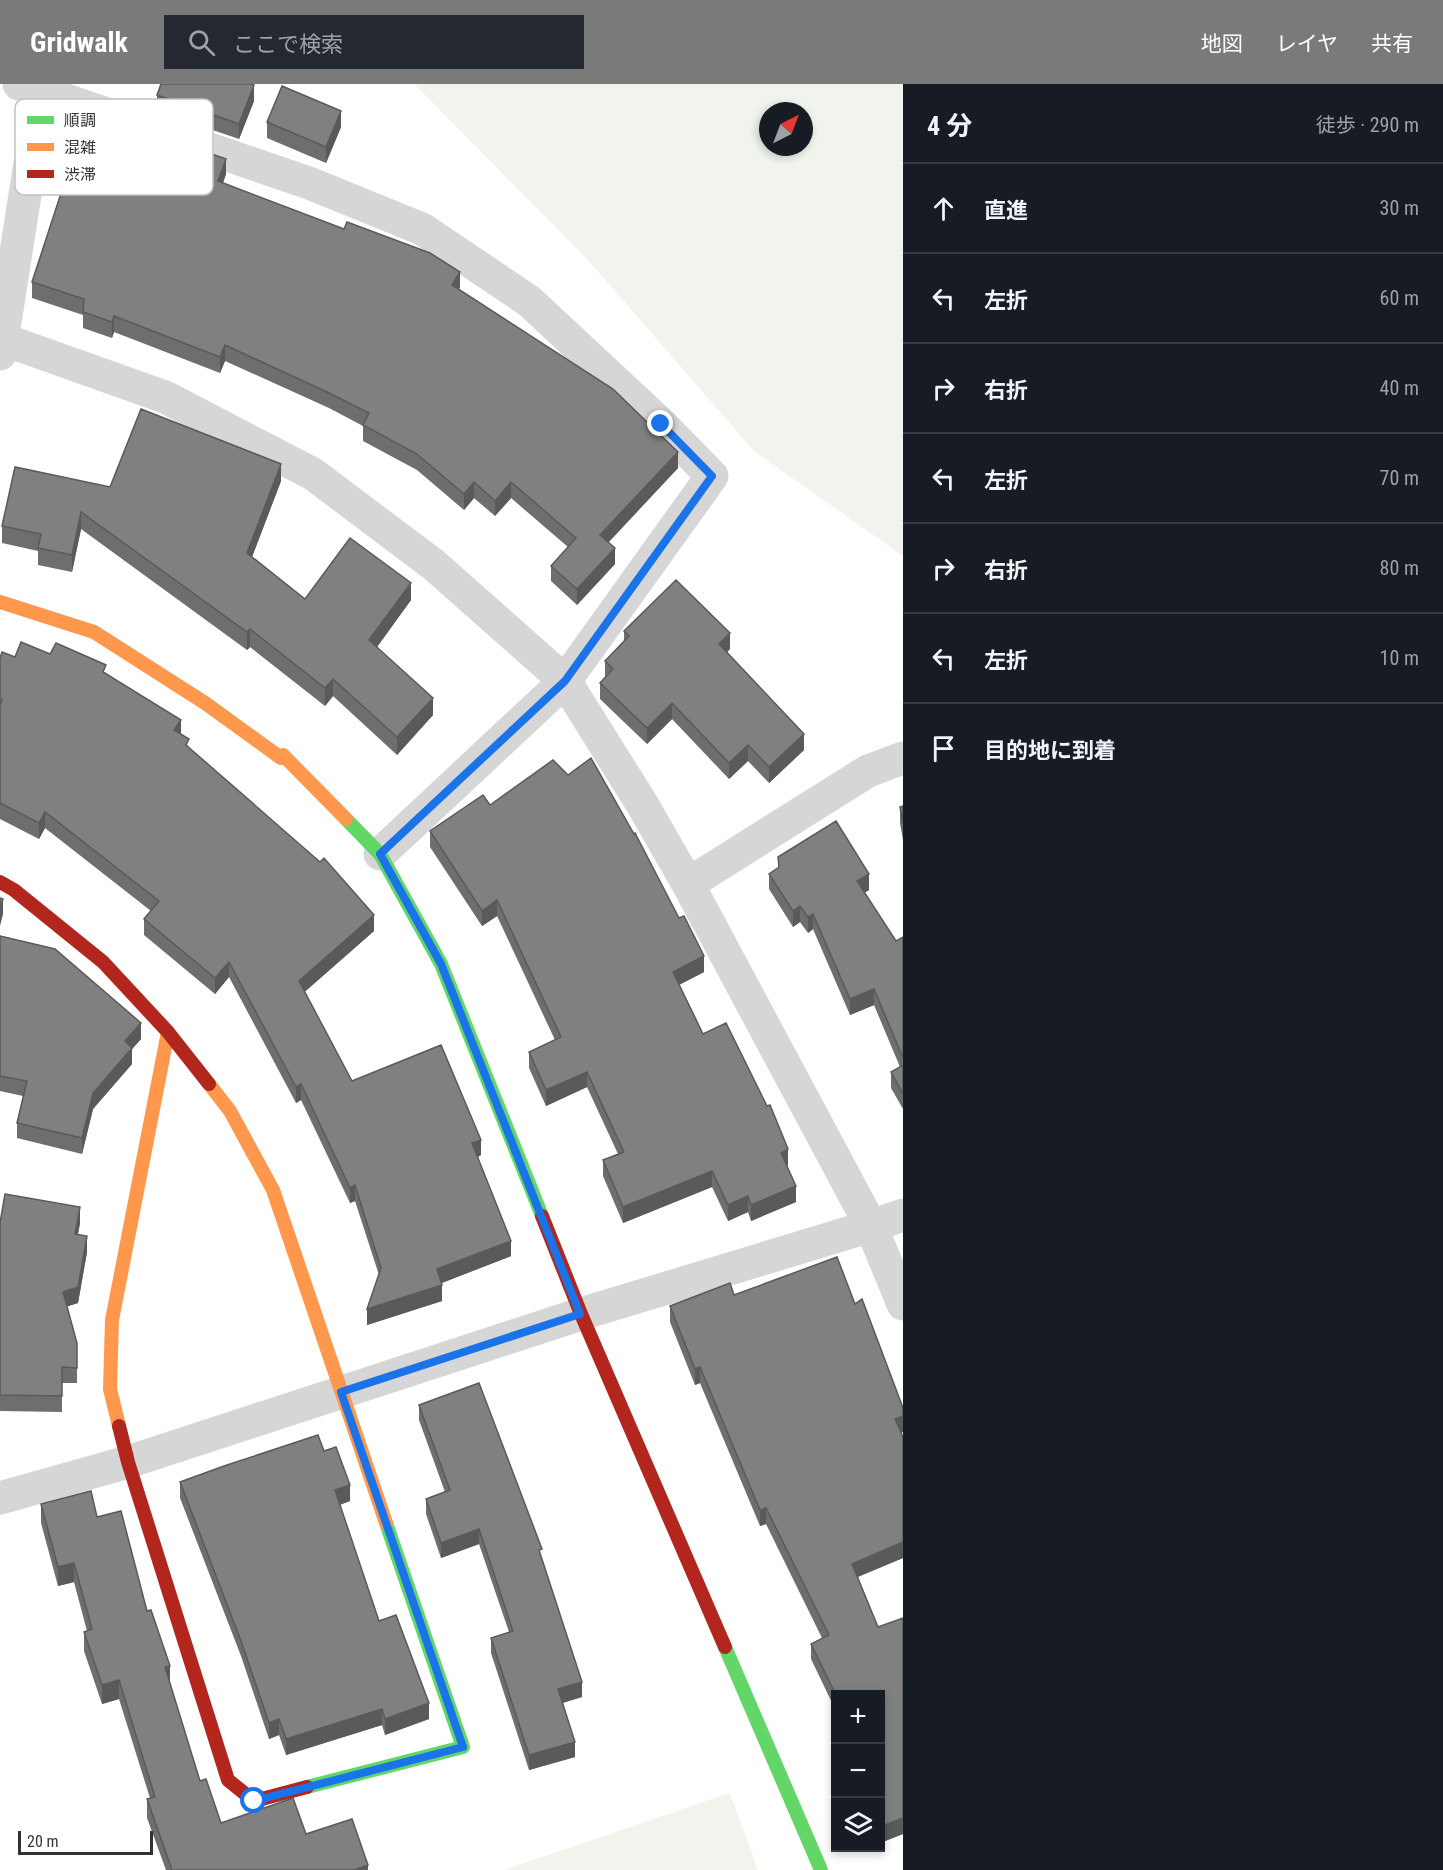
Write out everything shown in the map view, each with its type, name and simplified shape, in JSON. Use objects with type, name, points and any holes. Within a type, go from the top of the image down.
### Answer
[{"type":"street","points":[[30,88],[62,99]]},
{"type":"street","points":[[213,150],[309,183],[422,230],[528,301],[661,424],[712,476],[565,681],[380,854]]},
{"type":"street","points":[[18,195],[1,346],[165,397],[313,474],[434,565],[565,681],[642,804],[688,884],[871,1226],[903,1304]]},
{"type":"street","points":[[0,602],[94,632],[205,703],[281,758],[283,755],[380,854],[441,964],[580,1314],[821,1870]]},
{"type":"street","points":[[688,884],[868,771],[903,758]]},
{"type":"street","points":[[0,882],[14,890],[103,962],[168,1032],[230,1112],[273,1190],[463,1747],[254,1801],[228,1780],[128,1462],[110,1389],[112,1320],[168,1032]]},
{"type":"street","points":[[0,1498],[128,1462],[580,1314],[903,1215]]},
{"type":"shaded area","points":[[414,84],[903,84],[903,556],[754,451],[588,260]]},
{"type":"shaded area","points":[[730,1793],[758,1870],[504,1870]]},
{"type":"building","points":[[161,84],[254,85],[239,124],[213,115],[213,99],[168,99],[157,95]]},
{"type":"building","points":[[282,86],[341,111],[326,147],[267,122]]},
{"type":"building","points":[[213,154],[226,159],[218,181],[344,229],[347,222],[430,253],[460,272],[452,285],[613,389],[678,452],[600,535],[615,548],[577,589],[551,566],[576,538],[511,482],[495,501],[474,482],[464,494],[417,454],[363,425],[369,413],[329,393],[225,345],[220,357],[114,316],[112,322],[83,312],[84,299],[32,282],[60,195],[213,195]]},
{"type":"building","points":[[141,409],[281,464],[247,553],[305,599],[350,538],[411,583],[369,640],[433,698],[397,737],[333,679],[325,688],[250,629],[247,632],[81,512],[72,555],[38,548],[41,534],[2,526],[15,467],[110,487]]},
{"type":"building","points":[[676,580],[730,633],[719,644],[804,734],[769,767],[748,745],[729,763],[672,703],[647,728],[600,683],[613,669],[605,661],[629,636],[624,631]]},
{"type":"building","points":[[21,642],[50,654],[56,643],[106,665],[103,672],[181,720],[174,730],[189,739],[186,745],[320,862],[324,858],[374,915],[299,981],[352,1081],[441,1045],[481,1140],[472,1143],[511,1241],[437,1269],[442,1285],[367,1309],[381,1268],[355,1185],[350,1188],[301,1084],[296,1087],[229,962],[215,978],[144,919],[159,901],[45,812],[39,823],[0,803],[0,705],[2,700],[0,699],[0,658],[2,652],[15,657]]},
{"type":"building","points":[[591,758],[635,833],[679,918],[684,916],[704,956],[673,972],[703,1034],[726,1023],[767,1106],[770,1105],[788,1149],[781,1153],[796,1186],[751,1205],[748,1196],[728,1205],[712,1171],[623,1207],[603,1160],[624,1152],[587,1072],[546,1090],[529,1052],[561,1037],[497,900],[482,911],[430,831],[483,795],[490,805],[553,760],[568,775]]},
{"type":"building","points":[[903,806],[903,824],[900,807]]},
{"type":"building","points":[[836,821],[869,874],[857,881],[896,941],[903,937],[903,1058],[874,989],[850,999],[813,914],[808,917],[800,906],[793,911],[769,874],[779,867],[778,857]]},
{"type":"building","points":[[0,936],[55,949],[141,1023],[125,1041],[132,1048],[93,1093],[82,1138],[17,1123],[27,1081],[0,1076]]},
{"type":"building","points":[[903,1065],[903,1094],[891,1072]]},
{"type":"building","points":[[5,1194],[80,1207],[75,1234],[87,1236],[78,1287],[63,1292],[77,1343],[77,1368],[62,1367],[62,1396],[0,1395],[0,1223]]},
{"type":"building","points":[[837,1257],[855,1304],[862,1299],[903,1408],[903,1416],[895,1419],[903,1437],[903,1542],[852,1564],[878,1627],[903,1618],[903,1818],[885,1825],[885,1690],[834,1690],[811,1644],[829,1635],[766,1508],[760,1510],[700,1367],[695,1369],[670,1306],[730,1283],[734,1295]]},
{"type":"building","points":[[479,1383],[542,1549],[539,1550],[582,1682],[558,1689],[575,1742],[529,1755],[491,1638],[513,1631],[479,1529],[441,1543],[426,1499],[450,1490],[419,1405]]},
{"type":"building","points":[[318,1435],[324,1451],[336,1447],[350,1485],[335,1490],[379,1621],[396,1615],[429,1703],[385,1719],[382,1709],[286,1739],[279,1719],[269,1723],[241,1641],[180,1482]]},
{"type":"building","points":[[91,1491],[97,1517],[121,1511],[147,1611],[151,1610],[170,1666],[165,1667],[200,1781],[206,1779],[221,1823],[293,1798],[306,1834],[352,1819],[368,1865],[354,1870],[172,1870],[147,1799],[155,1797],[119,1680],[102,1685],[84,1632],[92,1629],[74,1563],[58,1567],[41,1504]]},
{"type":"traffic: fast","points":[[346,819],[380,854],[441,964],[542,1216]]},
{"type":"traffic: fast","points":[[307,1787],[463,1747],[386,1523]]},
{"type":"traffic: fast","points":[[725,1647],[821,1870]]},
{"type":"traffic: slow","points":[[0,602],[94,632],[205,703],[281,758],[283,755],[346,819]]},
{"type":"traffic: slow","points":[[119,1426],[110,1389],[112,1320],[168,1032]]},
{"type":"traffic: slow","points":[[209,1084],[230,1111],[273,1190],[386,1523]]},
{"type":"traffic: jam","points":[[0,882],[14,890],[103,962],[168,1032],[209,1084]]},
{"type":"traffic: jam","points":[[542,1216],[581,1314],[725,1647]]},
{"type":"traffic: jam","points":[[119,1426],[128,1462],[228,1780],[254,1801],[307,1787]]},
{"type":"route","points":[[254,1801],[463,1747],[341,1392],[580,1314],[441,964],[380,854],[565,681],[712,476],[661,424]]}]
